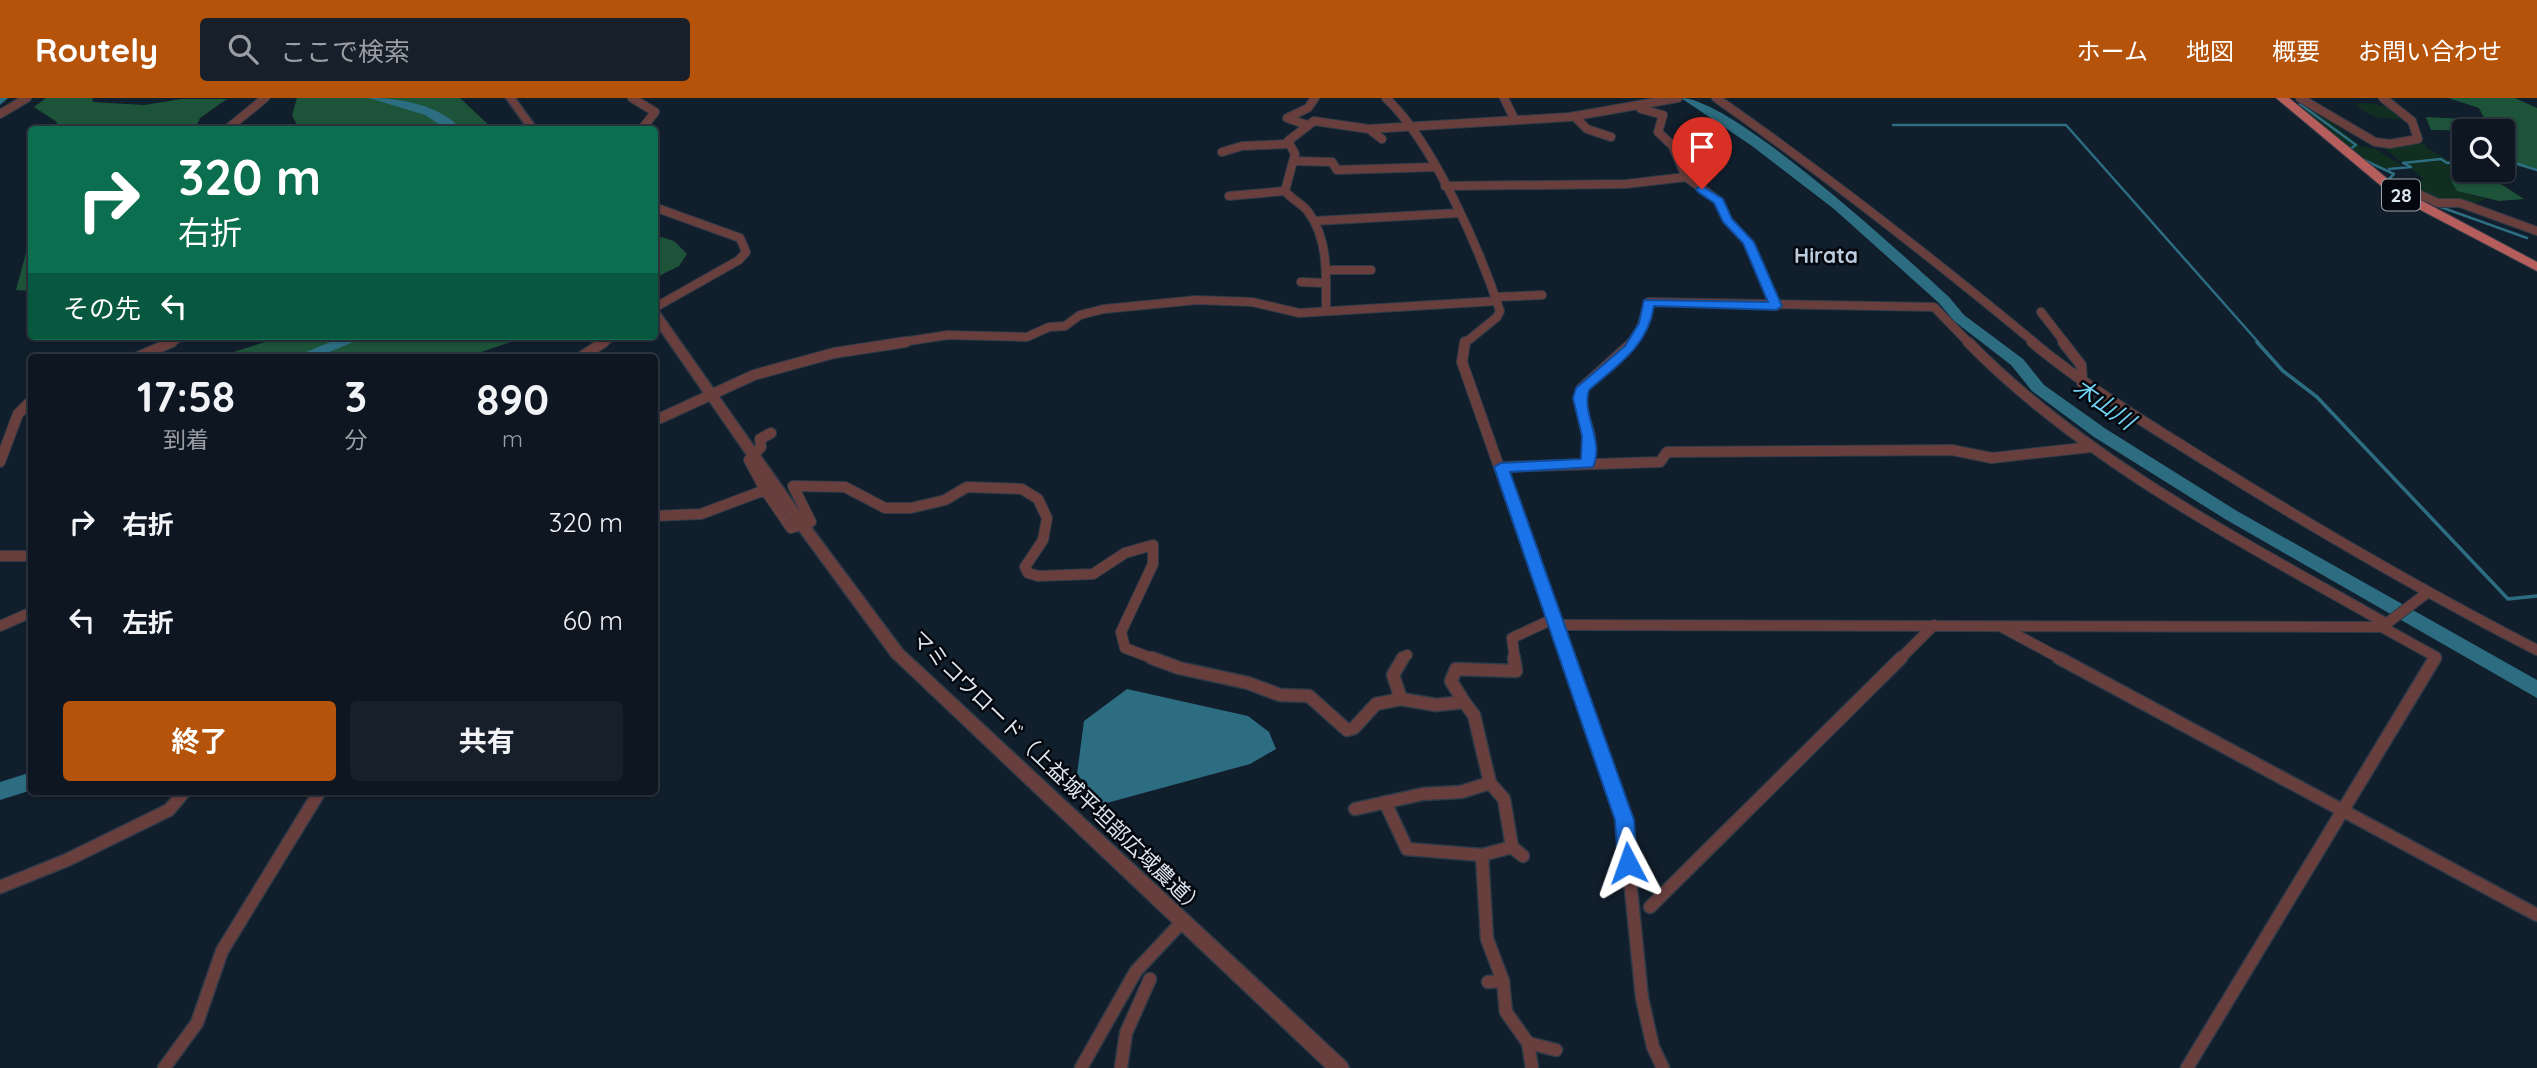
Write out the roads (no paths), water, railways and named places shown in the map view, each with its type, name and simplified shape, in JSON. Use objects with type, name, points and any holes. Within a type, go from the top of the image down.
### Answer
[{"type":"main road","name":"28","points":[[2282,98],[2391,189],[2537,267]]},
{"type":"street","points":[[0,114],[27,98]]},
{"type":"street","points":[[231,126],[265,98]]},
{"type":"street","points":[[510,98],[531,126]]},
{"type":"street","points":[[632,98],[654,112],[644,126]]},
{"type":"street","points":[[1307,125],[1287,118],[1308,107],[1315,98]]},
{"type":"street","points":[[1386,98],[1413,125],[1436,167],[1475,243],[1496,299],[1499,314],[1465,342],[1462,362],[1624,820],[1642,998],[1653,1047],[1664,1068]]},
{"type":"street","points":[[1504,98],[1516,120]]},
{"type":"street","points":[[1637,98],[1649,105]]},
{"type":"street","points":[[1288,144],[1290,138],[1307,125],[1319,121],[1369,129],[1516,120],[1628,109],[1678,98]]},
{"type":"street","points":[[1716,98],[1785,146],[1921,249],[2082,383],[2244,485],[2427,593],[2537,650]]},
{"type":"street","points":[[2300,98],[2375,142],[2390,144],[2418,139],[2412,121],[2383,98]]},
{"type":"street","points":[[1628,109],[1663,116],[1658,132],[1672,145],[1686,177],[1718,201],[1727,220],[1748,242],[1776,306]]},
{"type":"street","points":[[1574,116],[1587,129],[1611,137]]},
{"type":"street","points":[[1369,129],[1382,139]]},
{"type":"street","points":[[1222,152],[1242,146],[1288,144]]},
{"type":"street","points":[[1285,191],[1295,154],[1288,144]]},
{"type":"street","points":[[1294,161],[1332,162],[1337,170],[1436,167]]},
{"type":"street","points":[[1445,186],[1527,182],[1637,185],[1686,177]]},
{"type":"street","points":[[2391,189],[2406,188],[2438,203],[2460,203],[2537,231]]},
{"type":"street","points":[[1229,197],[1285,191]]},
{"type":"street","points":[[1285,191],[1289,197],[1303,203],[1315,221],[1327,251],[1326,310]]},
{"type":"street","points":[[658,208],[729,233],[745,244],[746,252],[739,260],[658,307]]},
{"type":"street","points":[[1361,209],[1364,220]]},
{"type":"street","points":[[1315,221],[1459,213]]},
{"type":"street","points":[[1327,270],[1358,265],[1371,270]]},
{"type":"street","points":[[1301,282],[1325,283]]},
{"type":"street","points":[[658,419],[754,375],[834,353],[948,335],[1027,337],[1104,309],[1197,300],[1252,302],[1299,313],[1542,295]]},
{"type":"street","points":[[1588,464],[1590,436],[1579,398],[1582,388],[1630,348],[1645,323],[1649,302],[1934,307],[1999,374],[2091,447],[2436,657],[2345,813],[2187,1068]]},
{"type":"street","points":[[2041,312],[2081,365],[2082,383]]},
{"type":"street","name":"マミコウロード（上益城平坦部広域農道）","points":[[658,316],[803,526],[897,653],[1339,1068]]},
{"type":"street","points":[[145,354],[175,340]]},
{"type":"street","points":[[586,354],[607,340]]},
{"type":"street","points":[[0,462],[18,414],[28,404]]},
{"type":"street","points":[[771,433],[760,439],[761,447],[749,460],[765,490],[791,527],[811,522],[793,486],[845,487],[885,508],[911,508],[945,500],[967,487],[1022,489],[1038,499],[1047,518],[1043,540],[1025,567],[1028,573],[1038,576],[1093,574],[1125,553],[1153,545],[1153,564],[1121,632],[1125,648],[1180,668],[1248,683],[1280,695],[1309,696],[1347,730],[1354,728],[1376,704],[1401,699],[1436,705],[1464,702]]},
{"type":"street","points":[[1501,467],[1660,462],[1667,452],[1952,450],[1992,458],[2091,447]]},
{"type":"street","points":[[658,516],[701,514],[765,490]]},
{"type":"street","points":[[0,556],[28,556]]},
{"type":"street","points":[[2262,566],[2271,558]]},
{"type":"street","points":[[1523,856],[1512,847],[1504,799],[1490,783],[1474,715],[1451,681],[1457,669],[1520,673],[1512,638],[1554,622],[2384,626],[2427,593]]},
{"type":"street","points":[[0,626],[28,614]]},
{"type":"street","points":[[1650,907],[1934,625]]},
{"type":"street","points":[[1998,625],[2537,915]]},
{"type":"street","points":[[1401,699],[1393,682],[1392,670],[1397,661],[1407,655]]},
{"type":"street","points":[[1355,809],[1423,794],[1461,792],[1490,783]]},
{"type":"street","points":[[0,887],[67,860],[169,810],[182,795]]},
{"type":"street","points":[[164,1068],[197,1023],[222,951],[318,795]]},
{"type":"street","points":[[1385,802],[1406,849],[1482,855],[1512,847]]},
{"type":"street","points":[[1482,855],[1487,939],[1496,981],[1507,1012],[1528,1043],[1532,1068]]},
{"type":"street","points":[[1082,1068],[1136,971],[1182,922]]},
{"type":"street","points":[[1121,1068],[1121,1052],[1130,1017],[1150,979]]},
{"type":"street","points":[[1528,1043],[1556,1050]]},
{"type":"water","points":[[1127,689],[1248,716],[1269,732],[1276,749],[1250,764],[1103,804],[1077,774],[1084,721]]},
{"type":"waterway","points":[[375,98],[429,112],[452,126]]},
{"type":"waterway","name":"木山川","points":[[1687,98],[1757,143],[1839,206],[1944,300],[1959,318],[2017,362],[2038,388],[2100,433],[2231,515],[2537,690]]},
{"type":"waterway","points":[[2300,104],[2356,145],[2350,149],[2353,151]]},
{"type":"waterway","points":[[1893,125],[2066,125],[2259,343]]},
{"type":"waterway","points":[[2389,169],[2411,167],[2403,163],[2441,159],[2452,163]]},
{"type":"waterway","points":[[2364,160],[2394,174],[2388,180],[2399,187]]},
{"type":"waterway","points":[[2515,163],[2537,170]]},
{"type":"waterway","points":[[2421,200],[2527,238]]},
{"type":"waterway","points":[[310,354],[349,340]]},
{"type":"waterway","points":[[2257,342],[2283,371],[2317,397],[2508,599],[2537,596]]},
{"type":"waterway","points":[[0,791],[28,782]]},
{"type":"district","name":"Hirata","points":[[1826,256]]}]
